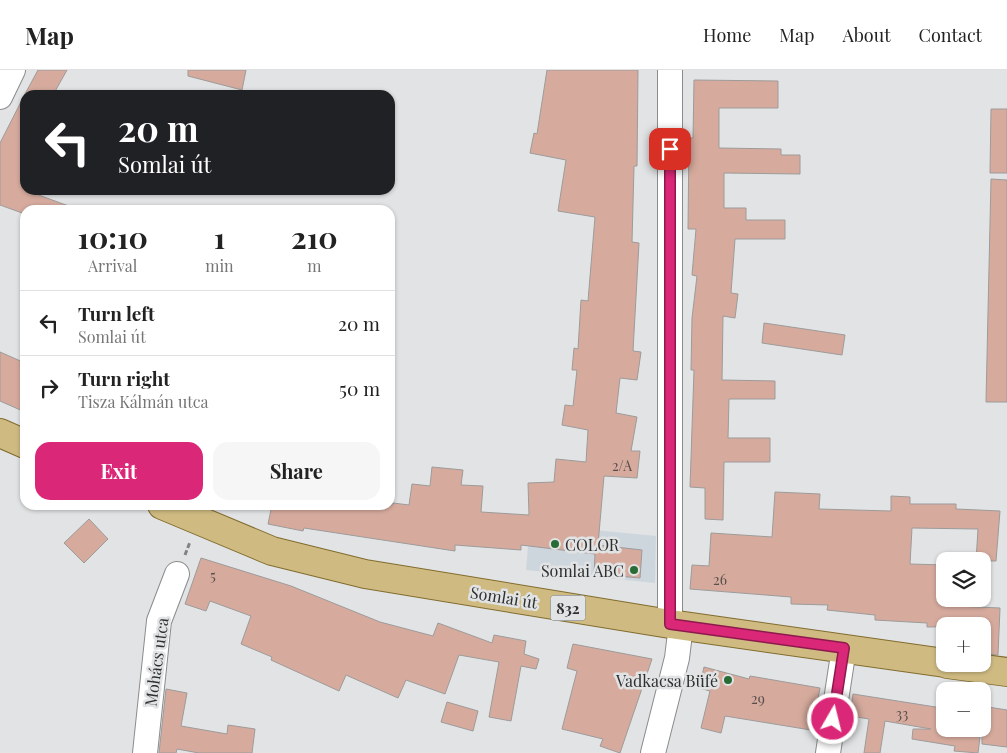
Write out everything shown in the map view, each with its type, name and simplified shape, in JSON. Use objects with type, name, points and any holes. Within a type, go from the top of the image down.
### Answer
[{"type":"main road","points":[[0,433],[20,442]]},
{"type":"main road","name":"Somlai út","points":[[173,510],[272,551],[365,574],[676,624],[936,662]]},
{"type":"main road","name":"Somlai út","points":[[991,670],[1007,672]]},
{"type":"street","points":[[0,96],[13,70]]},
{"type":"street","points":[[653,753],[677,658],[670,70]]},
{"type":"street","name":"Mohács utca","points":[[145,753],[159,621],[177,574]]},
{"type":"street","points":[[828,753],[844,648]]},
{"type":"path","points":[[177,574],[199,522]]},
{"type":"shaded area","points":[[530,524],[656,536],[655,583],[526,570]]},
{"type":"building","points":[[38,70],[67,70],[56,90],[27,90]]},
{"type":"building","points":[[188,70],[246,70],[242,90],[188,76]]},
{"type":"building","points":[[547,70],[638,70],[637,166],[634,166],[632,242],[639,243],[633,351],[641,352],[637,380],[620,378],[616,413],[637,417],[631,451],[640,451],[637,478],[604,476],[598,545],[642,550],[640,578],[594,574],[595,554],[521,545],[521,550],[455,545],[455,551],[304,528],[303,531],[268,524],[271,510],[395,510],[395,503],[409,505],[412,484],[430,486],[432,467],[463,470],[461,485],[483,486],[481,512],[529,515],[528,483],[554,482],[556,459],[586,462],[588,430],[562,425],[565,405],[573,406],[577,370],[572,370],[574,348],[578,349],[581,300],[588,301],[595,217],[558,211],[566,160],[530,153],[534,133],[537,134]]},
{"type":"building","points":[[694,80],[778,81],[778,108],[719,108],[719,148],[781,149],[781,155],[800,155],[800,174],[724,173],[724,208],[746,208],[746,220],[785,220],[785,239],[735,239],[731,293],[738,294],[735,318],[723,316],[722,380],[775,381],[775,399],[729,399],[728,438],[770,438],[770,462],[724,462],[723,520],[705,519],[705,488],[690,487],[694,370],[691,370],[692,318],[697,276],[692,275],[696,229],[688,229],[689,138],[693,138]]},
{"type":"building","points":[[20,104],[20,195],[39,195],[66,205],[20,205],[20,212],[0,205],[0,143]]},
{"type":"building","points":[[991,109],[1007,109],[1007,173],[990,173]]},
{"type":"building","points":[[991,179],[1007,180],[1007,402],[986,402]]},
{"type":"building","points":[[764,323],[845,335],[842,355],[762,343]]},
{"type":"building","points":[[0,352],[20,361],[20,410],[0,401]]},
{"type":"building","points":[[775,492],[820,494],[819,509],[891,511],[891,496],[910,497],[910,504],[956,504],[956,509],[1000,511],[996,561],[991,561],[991,552],[977,552],[978,529],[912,528],[910,564],[936,565],[936,607],[1000,608],[998,655],[991,654],[991,617],[936,617],[936,627],[927,627],[927,623],[875,620],[875,615],[827,610],[828,605],[791,604],[791,597],[690,589],[692,565],[709,566],[711,533],[772,537]]},
{"type":"building","points":[[89,519],[108,539],[84,563],[64,543]]},
{"type":"building","points":[[201,558],[291,586],[380,622],[433,636],[438,623],[492,643],[494,635],[526,641],[524,654],[539,659],[536,669],[521,666],[511,721],[489,717],[499,662],[459,655],[445,694],[406,680],[398,698],[346,675],[339,691],[271,660],[272,657],[241,644],[251,616],[210,601],[206,611],[185,604]]},
{"type":"building","points":[[573,644],[652,659],[620,753],[600,746],[603,739],[562,729],[577,671],[567,668]]},
{"type":"building","points":[[704,667],[749,679],[750,676],[820,688],[815,714],[820,715],[817,731],[725,716],[721,733],[701,728],[710,691],[699,688]]},
{"type":"building","points":[[166,689],[187,693],[181,726],[227,734],[228,725],[255,729],[252,753],[199,753],[177,749],[176,753],[159,753]]},
{"type":"building","points":[[853,694],[936,707],[936,737],[980,737],[978,753],[954,751],[955,746],[912,739],[913,729],[931,729],[885,721],[880,753],[864,753],[869,719],[850,716]]},
{"type":"building","points":[[447,702],[478,711],[473,731],[441,722]]},
{"type":"building","points":[[991,707],[1007,710],[1007,747],[982,744],[982,737],[991,737]]},
{"type":"place","name":"COLOR","points":[[555,544]]},
{"type":"place","name":"Somlai ABC","points":[[634,570]]},
{"type":"place","name":"Vadkacsa Büfé","points":[[728,680]]},
{"type":"route","points":[[670,149],[670,624],[844,648],[833,719]]}]
